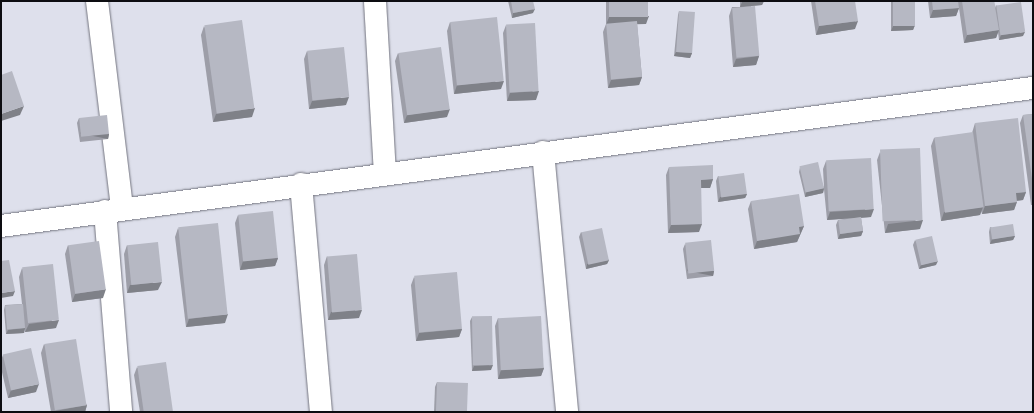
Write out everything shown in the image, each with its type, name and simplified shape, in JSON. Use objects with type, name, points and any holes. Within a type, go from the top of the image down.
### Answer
[{"type":"street","points":[[97,1],[114,209],[121,412]]},
{"type":"street","points":[[375,1],[385,173]]},
{"type":"street","points":[[1,226],[300,184],[1033,88]]},
{"type":"street","points":[[543,152],[566,412]]},
{"type":"street","points":[[300,184],[321,412]]},
{"type":"building","points":[[511,1],[533,1],[535,9],[513,13]]},
{"type":"building","points":[[609,1],[648,1],[648,17],[609,17]]},
{"type":"building","points":[[815,1],[855,1],[858,21],[819,26]]},
{"type":"building","points":[[893,1],[915,1],[915,26],[893,26]]},
{"type":"building","points":[[932,1],[958,1],[959,8],[933,10]]},
{"type":"building","points":[[962,1],[994,1],[999,30],[967,35]]},
{"type":"building","points":[[1021,2],[1025,32],[1000,35],[996,5]]},
{"type":"building","points":[[755,6],[759,56],[736,58],[732,8]]},
{"type":"building","points":[[679,11],[695,12],[692,53],[676,52]]},
{"type":"building","points":[[497,17],[504,81],[457,86],[450,22]]},
{"type":"building","points":[[242,20],[254,108],[217,113],[204,25]]},
{"type":"building","points":[[637,21],[642,77],[611,79],[606,24]]},
{"type":"building","points":[[535,23],[539,91],[510,92],[506,25]]},
{"type":"building","points":[[344,47],[349,97],[312,101],[307,51]]},
{"type":"building","points":[[441,47],[450,109],[407,115],[398,53]]},
{"type":"building","points":[[12,71],[24,106],[1,114],[1,75]]},
{"type":"building","points":[[1033,114],[1033,186],[1023,115]]},
{"type":"building","points":[[107,115],[109,134],[81,137],[79,118]]},
{"type":"building","points":[[1018,118],[1026,192],[1016,193],[1017,202],[985,206],[975,123]]},
{"type":"building","points":[[973,132],[984,207],[945,213],[934,137]]},
{"type":"building","points":[[920,148],[923,220],[883,221],[880,149]]},
{"type":"building","points":[[871,158],[874,209],[829,211],[826,160]]},
{"type":"building","points":[[818,162],[824,188],[806,193],[799,166]]},
{"type":"building","points":[[713,165],[713,179],[701,180],[702,224],[671,225],[669,167]]},
{"type":"building","points":[[744,173],[747,194],[721,197],[718,177]]},
{"type":"building","points":[[799,194],[804,226],[799,227],[800,234],[757,241],[751,201]]},
{"type":"building","points":[[273,211],[278,258],[243,261],[238,215]]},
{"type":"building","points":[[861,217],[863,231],[840,234],[838,220]]},
{"type":"building","points":[[218,223],[228,314],[188,319],[178,227]]},
{"type":"building","points":[[1013,224],[1015,236],[992,239],[990,228]]},
{"type":"building","points":[[602,228],[609,260],[588,265],[581,232]]},
{"type":"building","points":[[932,236],[938,261],[921,265],[915,240]]},
{"type":"building","points":[[711,240],[714,271],[688,274],[685,243]]},
{"type":"building","points":[[99,241],[106,290],[75,294],[68,245]]},
{"type":"building","points":[[158,242],[162,282],[131,285],[127,245]]},
{"type":"building","points":[[357,254],[362,310],[332,312],[327,257]]},
{"type":"building","points":[[9,260],[15,291],[1,293],[1,261]]},
{"type":"building","points":[[53,264],[59,320],[28,323],[22,267]]},
{"type":"building","points":[[457,272],[462,329],[419,333],[414,276]]},
{"type":"building","points":[[23,304],[25,328],[7,329],[5,306]]},
{"type":"building","points":[[472,316],[492,316],[493,365],[473,365]]},
{"type":"building","points":[[541,316],[544,368],[501,370],[498,318]]},
{"type":"building","points":[[76,339],[86,405],[55,410],[44,344]]},
{"type":"building","points":[[31,348],[39,384],[11,391],[3,355]]},
{"type":"building","points":[[166,362],[173,412],[144,412],[137,366]]},
{"type":"building","points":[[437,382],[468,383],[467,412],[436,412]]}]
